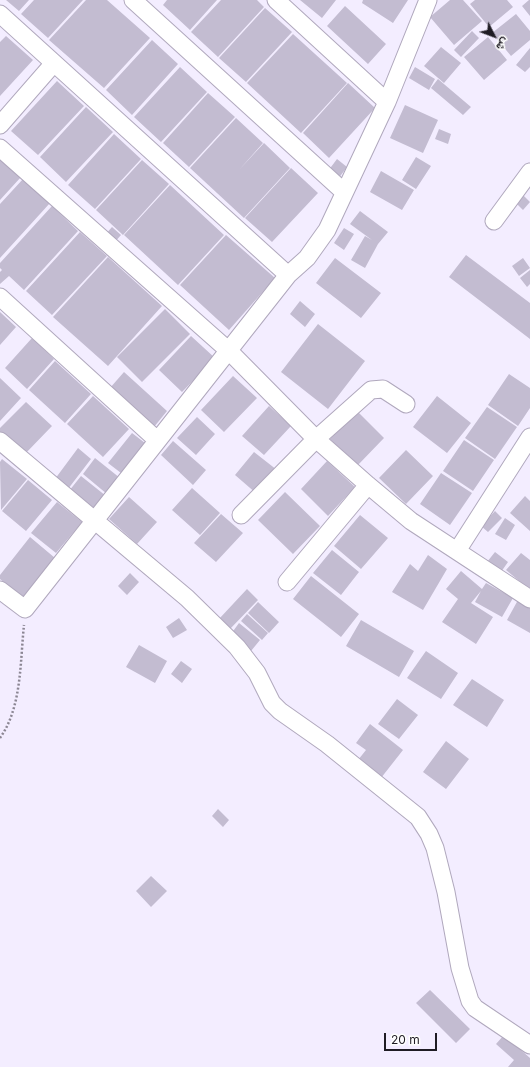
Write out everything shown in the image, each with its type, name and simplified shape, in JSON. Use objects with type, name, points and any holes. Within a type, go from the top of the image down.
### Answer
[{"type":"street","points":[[133,0],[344,192]]},
{"type":"street","points":[[276,0],[387,102]]},
{"type":"street","points":[[0,590],[25,609],[288,275],[307,258],[327,230],[387,102],[428,0]]},
{"type":"street","points":[[0,14],[288,275]]},
{"type":"street","points":[[0,125],[54,64]]},
{"type":"street","points":[[0,148],[229,351],[316,439],[368,485],[411,521],[530,598]]},
{"type":"street","points":[[494,221],[530,172]]},
{"type":"street","points":[[0,297],[157,440]]},
{"type":"street","points":[[241,515],[316,439],[371,390],[383,389],[406,404]]},
{"type":"street","points":[[457,551],[530,437]]},
{"type":"street","points":[[0,441],[187,598],[237,647],[257,673],[272,703],[280,711],[327,744],[418,817],[429,834],[435,848],[446,892],[460,968],[470,1001],[475,1008],[530,1045]]},
{"type":"street","points":[[287,582],[368,485]]},
{"type":"path","points":[[0,738],[5,731],[16,703],[25,609]]},
{"type":"building","points":[[6,0],[29,0],[19,11]]},
{"type":"building","points":[[34,0],[83,0],[48,38],[21,14]]},
{"type":"building","points":[[86,0],[107,0],[150,38],[104,88],[49,40]]},
{"type":"building","points":[[167,0],[217,0],[190,30],[163,5]]},
{"type":"building","points":[[221,0],[257,0],[264,7],[218,57],[191,32]]},
{"type":"building","points":[[300,0],[336,0],[322,18]]},
{"type":"building","points":[[363,0],[408,0],[393,23],[362,3]]},
{"type":"building","points":[[450,0],[463,0],[482,21],[454,45],[430,17]]},
{"type":"building","points":[[475,0],[507,0],[513,7],[489,27],[470,4]]},
{"type":"building","points":[[530,0],[530,16],[522,6]]},
{"type":"building","points":[[345,6],[386,44],[368,64],[327,26]]},
{"type":"building","points":[[265,8],[292,32],[246,82],[219,58]]},
{"type":"building","points":[[516,14],[530,31],[530,40],[511,56],[492,33]]},
{"type":"building","points":[[472,31],[479,38],[461,57],[454,50]]},
{"type":"building","points":[[293,34],[347,83],[301,133],[247,83]]},
{"type":"building","points":[[6,36],[33,60],[0,96],[0,42]]},
{"type":"building","points":[[488,37],[507,60],[484,80],[464,57]]},
{"type":"building","points":[[152,40],[178,64],[132,115],[106,90]]},
{"type":"building","points":[[441,47],[461,63],[444,83],[424,66]]},
{"type":"building","points":[[530,48],[530,67],[525,72],[516,65]]},
{"type":"building","points":[[180,67],[207,92],[161,142],[134,117]]},
{"type":"building","points":[[415,67],[435,79],[429,90],[409,78]]},
{"type":"building","points":[[438,79],[471,107],[463,115],[431,88]]},
{"type":"building","points":[[57,81],[84,106],[38,155],[11,131]]},
{"type":"building","points":[[348,83],[375,108],[329,158],[303,133]]},
{"type":"building","points":[[208,93],[235,117],[189,167],[163,143]]},
{"type":"building","points":[[405,105],[438,120],[423,153],[390,138]]},
{"type":"building","points":[[86,107],[113,132],[66,182],[40,157]]},
{"type":"building","points":[[236,118],[263,143],[239,170],[264,143],[290,168],[244,218],[190,168]]},
{"type":"building","points":[[439,129],[451,134],[448,144],[435,139]]},
{"type":"building","points":[[114,134],[141,159],[95,209],[68,185]]},
{"type":"building","points":[[416,157],[431,166],[416,189],[402,180]]},
{"type":"building","points":[[0,158],[21,177],[0,200]]},
{"type":"building","points":[[337,159],[347,167],[338,179],[328,171]]},
{"type":"building","points":[[142,160],[169,184],[123,235],[96,210]]},
{"type":"building","points":[[291,168],[318,193],[272,242],[245,218]]},
{"type":"building","points":[[381,171],[414,190],[402,210],[370,192]]},
{"type":"building","points":[[23,179],[50,203],[0,258],[0,204]]},
{"type":"building","points":[[170,185],[224,235],[178,285],[124,235]]},
{"type":"building","points":[[521,193],[530,202],[523,210],[514,201]]},
{"type":"building","points":[[52,206],[78,231],[24,290],[9,276],[0,284],[0,272],[2,270],[0,268],[0,263]]},
{"type":"building","points":[[360,211],[388,232],[378,244],[365,268],[351,260],[365,236],[372,240],[350,224]]},
{"type":"building","points":[[112,227],[121,235],[114,243],[105,235]]},
{"type":"building","points":[[344,228],[354,234],[344,250],[334,243]]},
{"type":"building","points":[[80,232],[107,256],[52,315],[26,291]]},
{"type":"building","points":[[226,235],[275,278],[229,330],[180,285]]},
{"type":"building","points":[[466,255],[530,303],[530,339],[449,277]]},
{"type":"building","points":[[108,257],[162,306],[108,366],[53,317]]},
{"type":"building","points":[[335,258],[381,293],[361,318],[316,283]]},
{"type":"building","points":[[523,258],[530,268],[519,276],[512,266]]},
{"type":"building","points":[[530,270],[530,284],[527,287],[520,278]]},
{"type":"building","points":[[300,301],[315,314],[305,327],[290,314]]},
{"type":"building","points":[[165,309],[190,334],[142,382],[117,357]]},
{"type":"building","points":[[0,312],[16,327],[0,345]]},
{"type":"building","points":[[318,324],[365,361],[328,409],[281,372]]},
{"type":"building","points":[[191,336],[215,358],[182,392],[159,370]]},
{"type":"building","points":[[32,338],[54,359],[27,389],[5,368]]},
{"type":"building","points":[[55,361],[91,394],[65,423],[29,390]]},
{"type":"building","points":[[124,372],[167,411],[154,427],[110,388]]},
{"type":"building","points":[[509,374],[530,388],[530,408],[518,426],[488,405]]},
{"type":"building","points":[[233,376],[257,398],[224,432],[201,410]]},
{"type":"building","points":[[0,378],[21,398],[0,421]]},
{"type":"building","points":[[93,396],[129,429],[103,457],[67,424]]},
{"type":"building","points":[[437,396],[471,423],[447,453],[413,427]]},
{"type":"building","points":[[26,402],[52,426],[24,455],[0,433],[0,428]]},
{"type":"building","points":[[269,406],[291,426],[264,455],[242,436]]},
{"type":"building","points":[[487,407],[517,427],[495,459],[465,438]]},
{"type":"building","points":[[357,411],[384,438],[357,466],[330,439]]},
{"type":"building","points":[[197,417],[215,434],[196,455],[177,438]]},
{"type":"building","points":[[132,433],[145,443],[121,473],[108,463]]},
{"type":"building","points":[[464,440],[494,460],[473,491],[443,471]]},
{"type":"building","points":[[173,441],[206,470],[193,485],[161,455]]},
{"type":"building","points":[[78,448],[91,459],[68,489],[55,479]]},
{"type":"building","points":[[406,450],[433,476],[406,504],[379,478]]},
{"type":"building","points":[[254,452],[277,470],[257,494],[235,475]]},
{"type":"building","points":[[95,458],[120,478],[107,494],[83,474]]},
{"type":"building","points":[[2,459],[27,479],[1,510],[0,462]]},
{"type":"building","points":[[327,461],[355,487],[328,516],[301,489]]},
{"type":"building","points":[[441,473],[472,493],[450,525],[420,504]]},
{"type":"building","points":[[81,476],[106,496],[94,511],[69,491]]},
{"type":"building","points":[[28,480],[52,500],[26,531],[2,511]]},
{"type":"building","points":[[192,488],[220,513],[200,535],[172,510]]},
{"type":"building","points":[[285,492],[320,526],[293,554],[258,520]]},
{"type":"building","points":[[525,496],[530,501],[530,531],[510,513]]},
{"type":"building","points":[[129,497],[157,522],[137,544],[109,519]]},
{"type":"building","points":[[57,502],[82,522],[56,553],[31,533]]},
{"type":"building","points":[[495,511],[502,518],[488,532],[481,526]]},
{"type":"building","points":[[221,514],[243,533],[216,562],[194,543]]},
{"type":"building","points":[[360,515],[388,538],[361,569],[334,546]]},
{"type":"building","points":[[505,518],[515,525],[506,540],[495,534]]},
{"type":"building","points":[[30,537],[55,558],[23,598],[0,579],[0,575]]},
{"type":"building","points":[[332,550],[359,572],[341,595],[313,573]]},
{"type":"building","points":[[495,552],[508,562],[501,572],[487,562]]},
{"type":"building","points":[[521,553],[530,560],[530,590],[506,570]]},
{"type":"building","points":[[428,555],[447,569],[423,610],[392,592],[410,564],[418,571]]},
{"type":"building","points":[[461,571],[482,589],[486,583],[513,598],[502,617],[475,602],[481,591],[471,603],[493,617],[476,644],[442,622],[458,599],[446,589]]},
{"type":"building","points":[[130,573],[139,582],[127,595],[118,586]]},
{"type":"building","points":[[311,576],[359,614],[341,637],[293,599]]},
{"type":"building","points":[[247,589],[258,600],[230,629],[219,619]]},
{"type":"building","points":[[518,600],[530,607],[530,633],[507,620]]},
{"type":"building","points":[[258,602],[279,622],[269,633],[248,613]]},
{"type":"building","points":[[247,614],[268,633],[262,640],[241,621]]},
{"type":"building","points":[[179,618],[187,630],[173,638],[166,627]]},
{"type":"building","points":[[361,620],[414,651],[399,677],[346,646]]},
{"type":"building","points":[[239,623],[260,640],[251,651],[231,634]]},
{"type":"building","points":[[139,645],[167,661],[155,683],[126,667]]},
{"type":"building","points":[[426,651],[458,673],[441,699],[407,678]]},
{"type":"building","points":[[181,661],[192,669],[182,683],[171,674]]},
{"type":"building","points":[[472,679],[504,700],[487,727],[453,705]]},
{"type":"building","points":[[397,699],[418,715],[399,739],[378,724]]},
{"type":"building","points":[[370,724],[403,750],[381,778],[358,760],[366,750],[356,743]]},
{"type":"building","points":[[446,741],[469,759],[446,789],[423,772]]},
{"type":"building","points":[[218,809],[229,820],[223,827],[212,816]]},
{"type":"building","points":[[151,876],[167,891],[151,907],[136,891]]},
{"type":"building","points":[[430,990],[470,1029],[456,1043],[416,1003]]},
{"type":"building","points":[[504,1035],[530,1058],[530,1067],[508,1067],[514,1060],[496,1044]]}]
